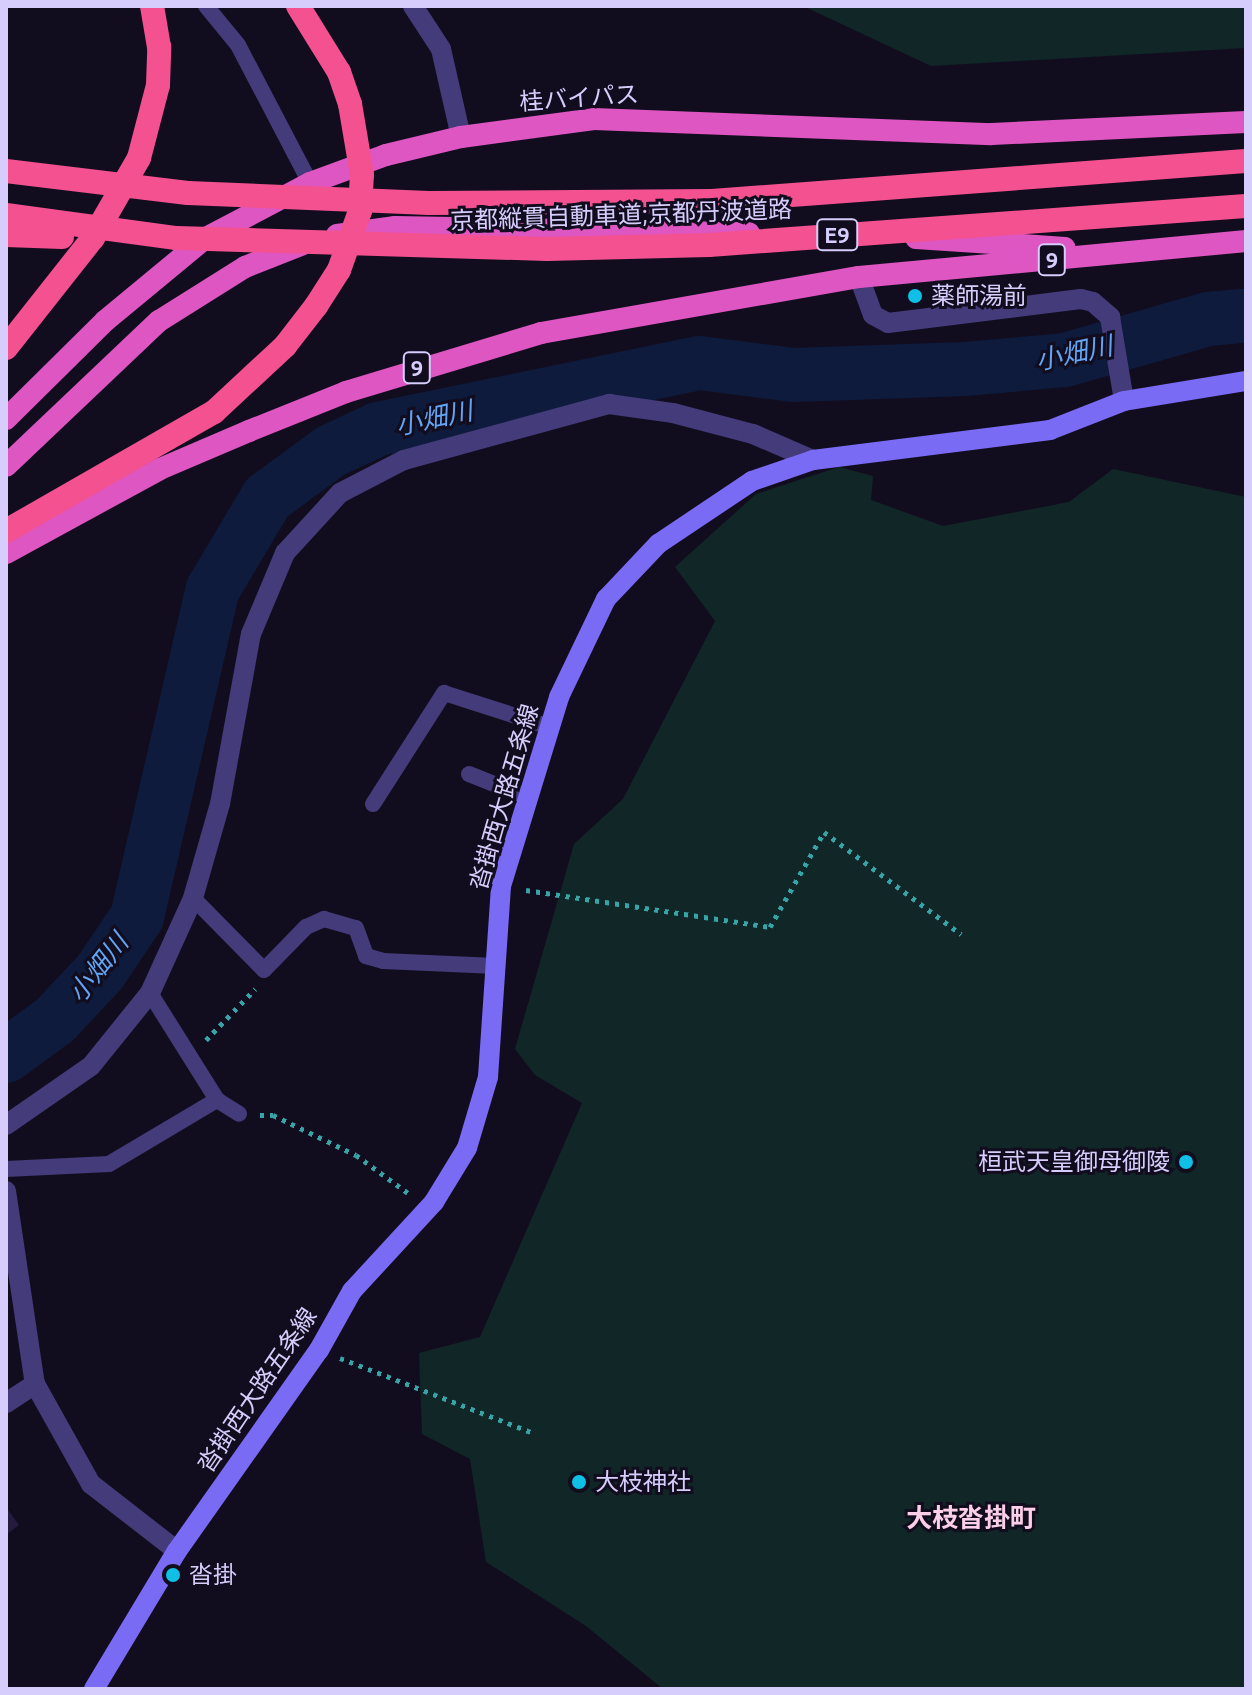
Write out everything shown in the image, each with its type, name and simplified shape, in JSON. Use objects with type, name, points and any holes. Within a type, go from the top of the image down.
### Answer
[{"type":"highway","points":[[6,348],[93,238],[139,158],[158,85],[159,47],[152,6]]},
{"type":"highway","points":[[6,531],[214,412],[285,346],[339,270],[360,211],[362,175],[350,104],[339,72],[298,6]]},
{"type":"highway","name":"桂バイパス","points":[[6,419],[157,274],[204,239],[310,183],[386,155],[461,137],[594,119],[992,134],[1246,122]]},
{"type":"highway","name":"京都縦貫自動車道;京都丹波道路","points":[[6,171],[188,193],[429,203],[712,201],[1246,161]]},
{"type":"highway","name":"京都縦貫自動車道;京都丹波道路","points":[[176,238],[428,248],[709,245],[1246,206]]},
{"type":"highway","name":"E9","points":[[6,215],[176,238]]},
{"type":"highway","points":[[6,466],[107,366],[202,291],[285,250],[344,233],[457,227],[875,235],[1134,252]]},
{"type":"highway","points":[[6,235],[176,238]]},
{"type":"highway","name":"9","points":[[6,553],[160,469],[346,392],[440,361],[653,309],[859,277],[1246,241]]},
{"type":"main road","name":"沓掛西大路五条線","points":[[94,1689],[177,1551],[319,1350],[352,1291],[427,1208],[467,1148],[488,1077],[501,886],[550,727],[606,599],[658,544],[752,481],[813,460],[1050,430],[1124,401],[1246,381]]},
{"type":"street","points":[[413,6],[441,49],[461,137]]},
{"type":"street","points":[[859,277],[873,315],[888,323],[1081,299],[1093,302],[1110,317],[1124,401]]},
{"type":"street","points":[[6,1125],[91,1066],[150,993],[193,898],[220,804],[251,634],[285,553],[340,493],[404,460],[609,404],[673,413],[753,434],[813,460]]},
{"type":"street","points":[[6,1191],[10,1251],[35,1384],[91,1484],[177,1551]]},
{"type":"street","points":[[6,1403],[35,1384]]},
{"type":"lane","points":[[206,6],[238,45],[310,183]]},
{"type":"lane","points":[[373,804],[444,693],[550,727]]},
{"type":"lane","points":[[469,774],[529,798]]},
{"type":"lane","points":[[193,898],[264,970],[306,927],[324,919],[356,928],[366,956],[383,961],[496,966]]},
{"type":"lane","points":[[150,993],[217,1100],[239,1114]]},
{"type":"lane","points":[[6,1169],[109,1164],[217,1100]]},
{"type":"path","points":[[501,886],[770,927],[824,832],[961,934]]},
{"type":"path","points":[[190,1057],[255,989],[264,970]]},
{"type":"path","points":[[239,1114],[273,1115],[356,1155],[427,1208]]},
{"type":"path","points":[[319,1350],[533,1433]]},
{"type":"green space","points":[[803,6],[1246,6],[1246,48],[931,66]]},
{"type":"green space","points":[[839,467],[873,476],[871,500],[943,526],[1069,502],[1113,469],[1246,497],[1246,1689],[663,1689],[586,1626],[486,1562],[470,1459],[422,1434],[419,1353],[480,1337],[582,1103],[535,1075],[515,1049],[574,844],[623,799],[715,621],[675,567],[756,494]]},
{"type":"building","points":[[6,1507],[19,1525],[6,1535]]},
{"type":"waterway","name":"小畑川","points":[[6,1056],[55,1020],[100,972],[137,917],[213,589],[267,498],[331,451],[378,429],[699,363],[793,375],[965,369],[1065,360],[1208,319],[1246,316]]},
{"type":"place","name":"薬師湯前","points":[[915,296]]},
{"type":"place","name":"桓武天皇御母御陵","points":[[1186,1162]]},
{"type":"place","name":"大枝神社","points":[[579,1482]]},
{"type":"place","name":"沓掛","points":[[173,1575]]},
{"type":"district","name":"大枝沓掛町","points":[[971,1518]]}]
